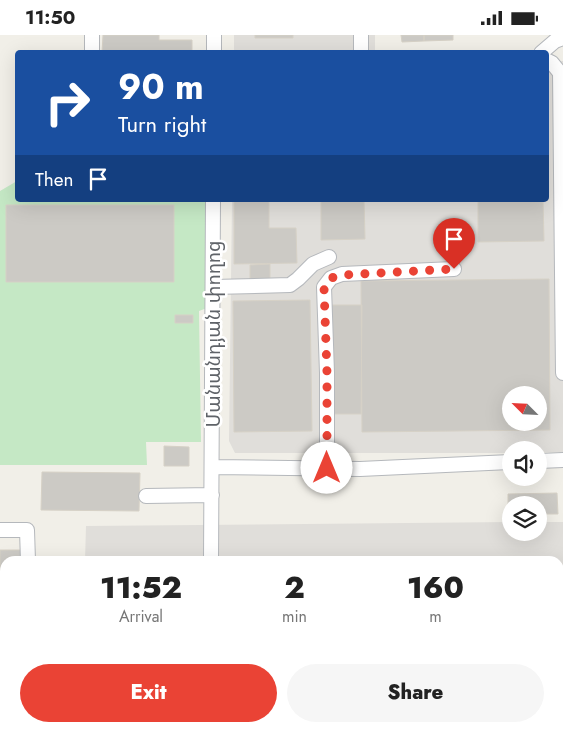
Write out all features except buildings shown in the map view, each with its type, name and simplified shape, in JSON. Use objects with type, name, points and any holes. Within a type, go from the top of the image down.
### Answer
[{"type":"street","points":[[92,35],[92,50]]},
{"type":"street","points":[[214,35],[214,50]]},
{"type":"street","points":[[361,35],[361,50]]},
{"type":"street","points":[[544,50],[555,41],[563,39]]},
{"type":"street","points":[[549,62],[560,73],[561,88],[563,373]]},
{"type":"street","name":"Մանանդյան փողոց","points":[[211,556],[213,202]]},
{"type":"street","points":[[213,287],[290,285],[313,264],[330,257]]},
{"type":"street","points":[[327,468],[327,373],[324,287],[331,278],[342,275],[454,269]]},
{"type":"street","points":[[547,461],[563,460]]},
{"type":"street","points":[[212,467],[360,469],[502,462]]},
{"type":"street","points":[[146,496],[212,495]]},
{"type":"street","points":[[0,530],[27,530],[28,556]]},
{"type":"shaded area","points":[[234,35],[375,35],[375,50],[234,50]]},
{"type":"shaded area","points":[[563,61],[563,452],[547,452],[547,441],[502,441],[502,453],[235,453],[229,441],[232,202],[549,202],[549,62]]},
{"type":"shaded area","points":[[502,522],[502,541],[547,541],[547,522],[563,522],[563,556],[85,556],[86,526]]},
{"type":"green space","points":[[15,182],[15,202],[207,202],[207,308],[199,311],[201,442],[146,442],[147,465],[0,465],[0,191]]},
{"type":"route","points":[[327,468],[327,373],[324,287],[331,278],[342,275],[454,269]]}]
